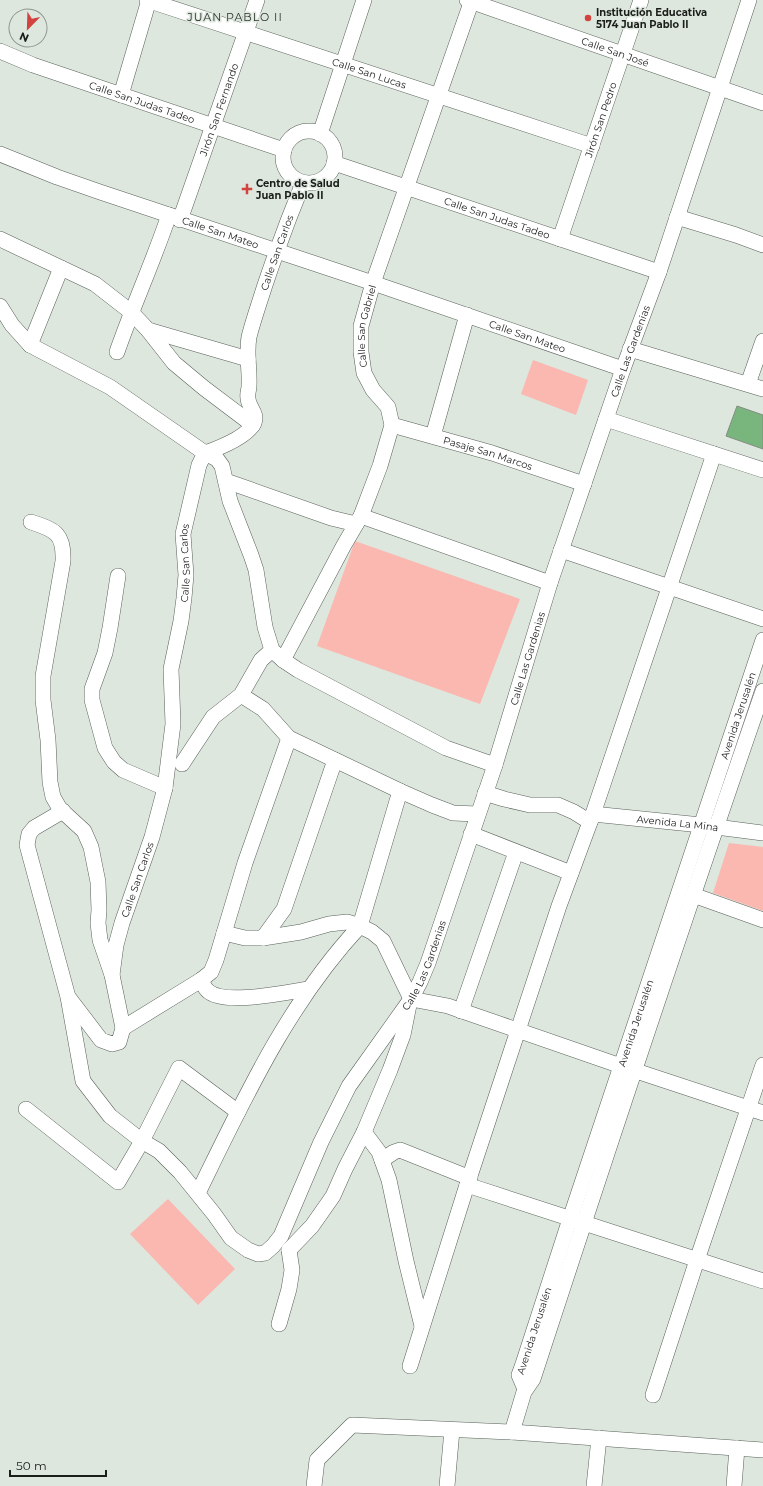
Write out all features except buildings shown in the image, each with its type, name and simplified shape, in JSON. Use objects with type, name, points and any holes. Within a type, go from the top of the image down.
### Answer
[{"type":"street","name":"Calle San Lucas","points":[[148,0],[592,146]]},
{"type":"street","points":[[121,95],[148,0]]},
{"type":"street","name":"Jirón San Fernando","points":[[117,352],[131,312],[151,265],[174,218],[213,127],[257,0]]},
{"type":"street","points":[[320,134],[364,0]]},
{"type":"street","name":"Calle San José","points":[[470,0],[763,103]]},
{"type":"street","name":"Calle San Gabriel","points":[[392,425],[388,407],[373,390],[364,373],[361,352],[361,326],[373,283],[470,0]]},
{"type":"street","name":"Jirón San Pedro","points":[[560,239],[641,0]]},
{"type":"street","name":"Calle Las Gardenias","points":[[273,1246],[282,1236],[321,1142],[349,1086],[411,998],[428,963],[477,814],[495,765],[561,550],[630,349],[659,272],[749,0]]},
{"type":"street","name":"Calle San Judas Tadeo","points":[[0,51],[34,65],[284,150]]},
{"type":"street","points":[[302,132],[320,134],[327,139],[332,146],[335,155],[334,163],[330,172],[323,179],[314,183],[303,183],[294,178],[287,170],[284,161],[284,150],[288,142],[294,136],[302,132]]},
{"type":"street","name":"Calle San Mateo","points":[[0,154],[57,177],[174,218],[373,283],[623,369]]},
{"type":"street","name":"Calle San Judas Tadeo","points":[[334,163],[659,272]]},
{"type":"street","name":"Calle San Carlos","points":[[253,425],[255,418],[254,413],[247,397],[249,387],[249,339],[252,324],[277,251],[303,183]]},
{"type":"street","points":[[677,217],[763,245]]},
{"type":"street","points":[[0,238],[95,284],[131,312],[148,330],[174,363],[253,425],[246,432],[224,446],[205,453]]},
{"type":"street","points":[[30,345],[61,268]]},
{"type":"street","points":[[2,312],[30,345],[110,387],[205,453],[217,459],[222,466],[230,501],[256,570],[265,627],[272,650],[283,660],[298,670],[446,748],[495,765]]},
{"type":"street","points":[[433,436],[467,315]]},
{"type":"street","points":[[148,330],[248,359]]},
{"type":"street","points":[[748,384],[763,341]]},
{"type":"street","points":[[630,349],[763,389]]},
{"type":"street","points":[[606,419],[763,470]]},
{"type":"street","points":[[283,660],[358,520],[380,466],[392,425]]},
{"type":"street","name":"Pasaje San Marcos","points":[[392,425],[492,453],[584,484]]},
{"type":"street","name":"Calle San Carlos","points":[[112,975],[116,945],[122,923],[152,837],[165,788],[173,724],[171,669],[182,621],[186,575],[183,534],[199,465],[205,453]]},
{"type":"street","points":[[410,1366],[468,1181],[519,1031],[559,906],[591,818],[714,454]]},
{"type":"street","points":[[226,481],[331,518],[358,520],[550,583]]},
{"type":"street","points":[[31,522],[54,531],[61,539],[64,548],[63,562],[43,676],[43,700],[48,740],[50,782],[53,797],[63,811],[84,831],[92,847],[98,882],[98,923],[100,940],[112,975],[123,1028],[119,1042],[112,1044],[101,1040],[68,997]]},
{"type":"street","points":[[561,550],[763,619]]},
{"type":"street","points":[[118,576],[110,628],[104,653],[92,689],[92,700],[105,748],[114,762],[123,770],[165,788]]},
{"type":"street","name":"Avenida Jerusalén","points":[[525,1389],[533,1379],[584,1223],[700,825],[763,640]]},
{"type":"street","points":[[182,764],[213,718],[241,695],[261,660],[272,650]]},
{"type":"street","name":"Avenida Jerusalén","points":[[525,1389],[520,1375],[570,1219],[693,895],[763,691]]},
{"type":"street","points":[[241,695],[263,709],[289,738],[400,791],[454,812],[477,814]]},
{"type":"street","points":[[123,1028],[201,980],[211,972],[245,863],[289,738]]},
{"type":"street","points":[[263,938],[284,909],[335,760]]},
{"type":"street","points":[[198,1193],[274,1044],[309,989],[331,958],[360,926],[400,791]]},
{"type":"street","points":[[485,793],[530,805],[558,805],[591,818]]},
{"type":"street","points":[[63,811],[34,828],[29,834],[27,845],[68,997],[83,1081],[110,1116],[142,1141],[159,1151],[198,1193],[231,1238],[248,1250],[258,1254],[265,1252],[273,1246],[288,1250]]},
{"type":"street","name":"Avenida La Mina","points":[[591,818],[700,825],[763,833]]},
{"type":"street","points":[[471,834],[571,873]]},
{"type":"street","points":[[461,1011],[516,852]]},
{"type":"street","points":[[693,895],[763,920]]},
{"type":"street","points":[[224,933],[245,938],[263,938],[301,932],[329,924],[347,922],[360,926],[372,932],[383,941],[411,998],[403,1035],[390,1070],[364,1132],[345,1168],[333,1196],[312,1226],[288,1250]]},
{"type":"street","points":[[201,980],[208,992],[223,997],[244,998],[309,989]]},
{"type":"street","points":[[411,998],[461,1011],[763,1113]]},
{"type":"street","points":[[653,1395],[763,1065]]},
{"type":"street","points":[[26,1109],[118,1182],[142,1141],[179,1068],[238,1112]]},
{"type":"street","points":[[364,1132],[379,1152],[389,1180],[406,1261],[422,1326]]},
{"type":"street","points":[[382,1160],[400,1150],[468,1181],[570,1219],[763,1281]]},
{"type":"street","points":[[279,1324],[289,1289],[292,1270],[288,1250]]},
{"type":"street","points":[[512,1432],[525,1389]]},
{"type":"street","points":[[314,1486],[317,1460],[352,1425],[512,1432],[763,1450]]},
{"type":"street","points":[[447,1486],[452,1430]]},
{"type":"street","points":[[594,1486],[599,1438]]},
{"type":"street","points":[[734,1486],[737,1448]]},
{"type":"shaded area","points":[[533,360],[588,380],[576,415],[521,394]]},
{"type":"shaded area","points":[[355,541],[520,599],[480,704],[317,646]]},
{"type":"shaded area","points":[[729,843],[763,847],[763,911],[713,893]]},
{"type":"shaded area","points":[[168,1199],[235,1269],[198,1305],[130,1234]]},
{"type":"place","name":"Institución Educativa 5174 Juan Pablo II","points":[[588,18]]},
{"type":"place","name":"Centro de Salud Juan Pablo II","points":[[247,189]]},
{"type":"district","name":"JUAN PABLO II","points":[[235,17]]}]
